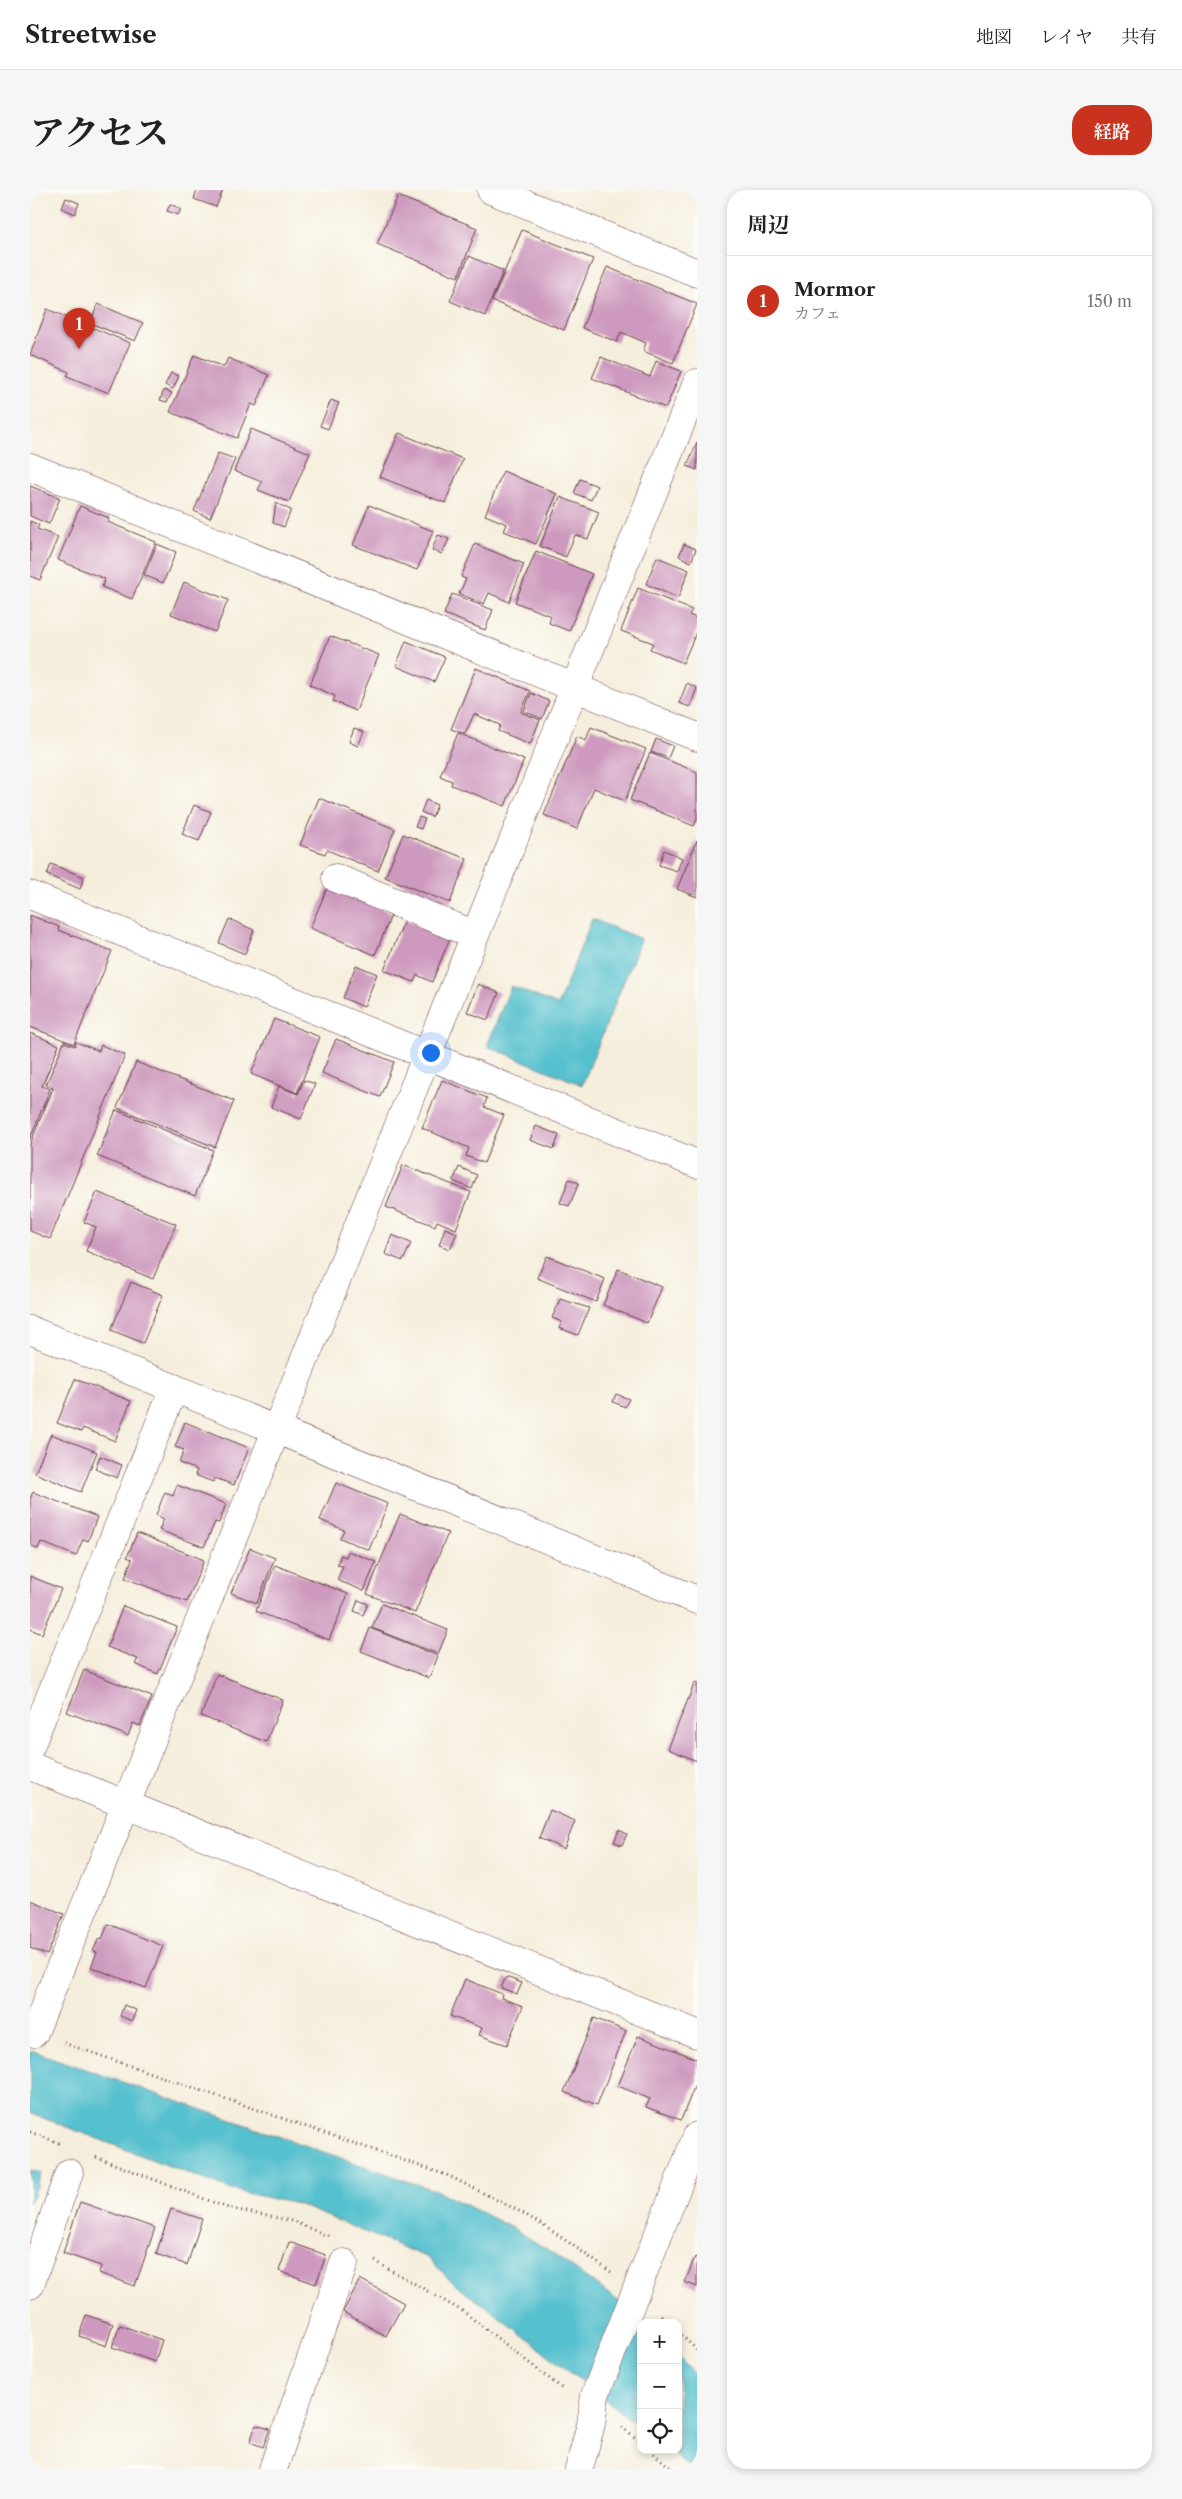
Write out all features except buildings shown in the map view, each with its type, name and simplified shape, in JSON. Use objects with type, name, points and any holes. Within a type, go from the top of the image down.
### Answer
[{"type":"street","points":[[492,190],[697,273]]},
{"type":"street","points":[[34,2033],[697,383]]},
{"type":"street","points":[[30,467],[697,737]]},
{"type":"street","points":[[336,878],[475,935]]},
{"type":"street","points":[[30,895],[697,1164]]},
{"type":"street","points":[[30,1330],[697,1600]]},
{"type":"street","points":[[30,1747],[174,1388]]},
{"type":"street","points":[[30,1766],[697,2034]]},
{"type":"street","points":[[579,2469],[591,2424],[595,2395],[697,2136]]},
{"type":"street","points":[[30,2285],[69,2173]]},
{"type":"street","points":[[273,2469],[344,2263]]},
{"type":"path","points":[[34,2033],[449,2176],[487,2194],[558,2235],[633,2298]]},
{"type":"path","points":[[682,2336],[697,2350]]},
{"type":"path","points":[[655,2454],[672,2469]]},
{"type":"water","points":[[592,919],[641,939],[582,1085],[487,1046],[511,986],[558,1005]]},
{"type":"water","points":[[30,2050],[442,2193],[514,2229],[548,2250],[624,2305],[639,2319],[637,2319],[637,2425],[487,2307],[460,2289],[428,2258],[297,2204],[232,2190],[30,2113]]},
{"type":"water","points":[[30,2170],[41,2173],[30,2203]]},
{"type":"water","points":[[682,2361],[697,2376],[697,2469],[693,2469],[674,2454],[682,2454]]},
{"type":"place","name":"Mormor","points":[[79,349]]}]
